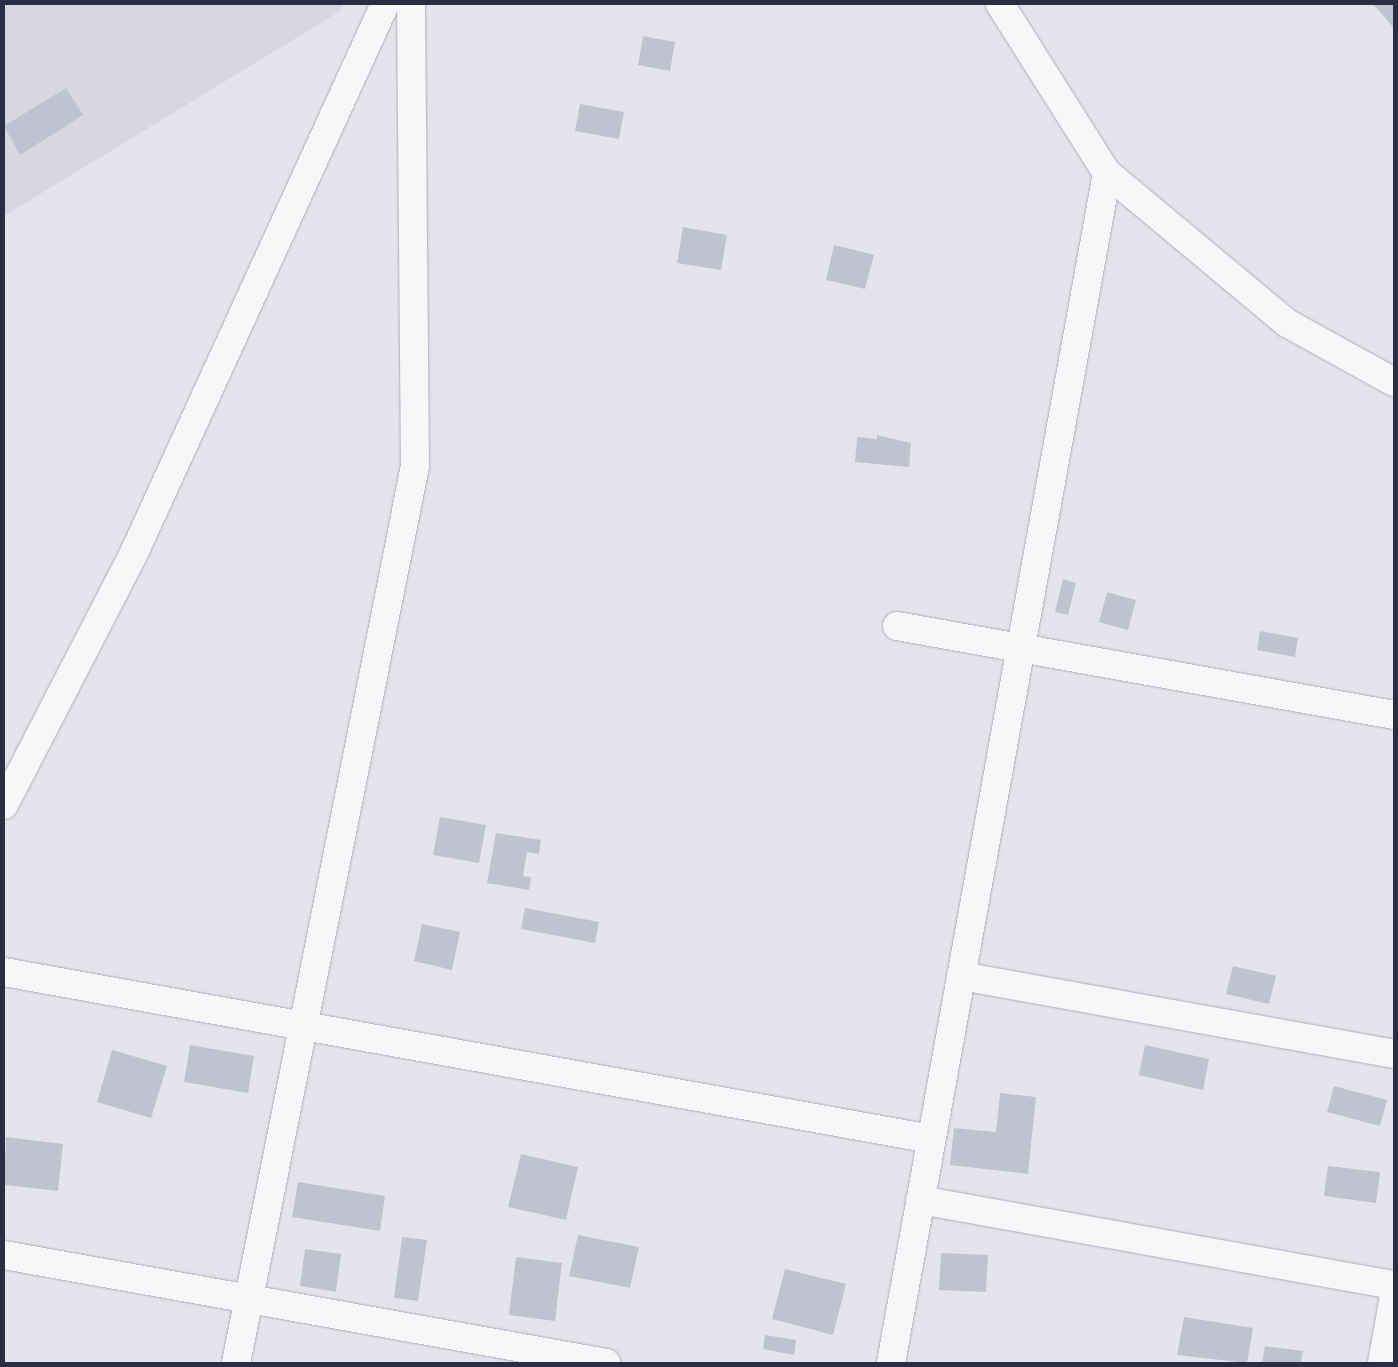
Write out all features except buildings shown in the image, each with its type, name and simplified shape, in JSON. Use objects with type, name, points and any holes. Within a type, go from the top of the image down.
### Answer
[{"type":"street","points":[[4,805],[134,553],[385,4]]},
{"type":"street","points":[[236,1363],[415,466],[411,4]]},
{"type":"street","points":[[1000,4],[1107,173],[1287,323],[1394,382]]},
{"type":"street","points":[[890,1363],[1107,173]]},
{"type":"street","points":[[897,626],[1394,715]]},
{"type":"street","points":[[4,972],[931,1139]]},
{"type":"street","points":[[961,976],[1394,1054]]},
{"type":"street","points":[[920,1200],[1394,1286]]},
{"type":"street","points":[[4,1255],[606,1363]]},
{"type":"street","points":[[1382,1363],[1391,1336],[1394,1296]]},
{"type":"shaded area","points":[[4,4],[343,4],[339,12],[4,216]]}]
